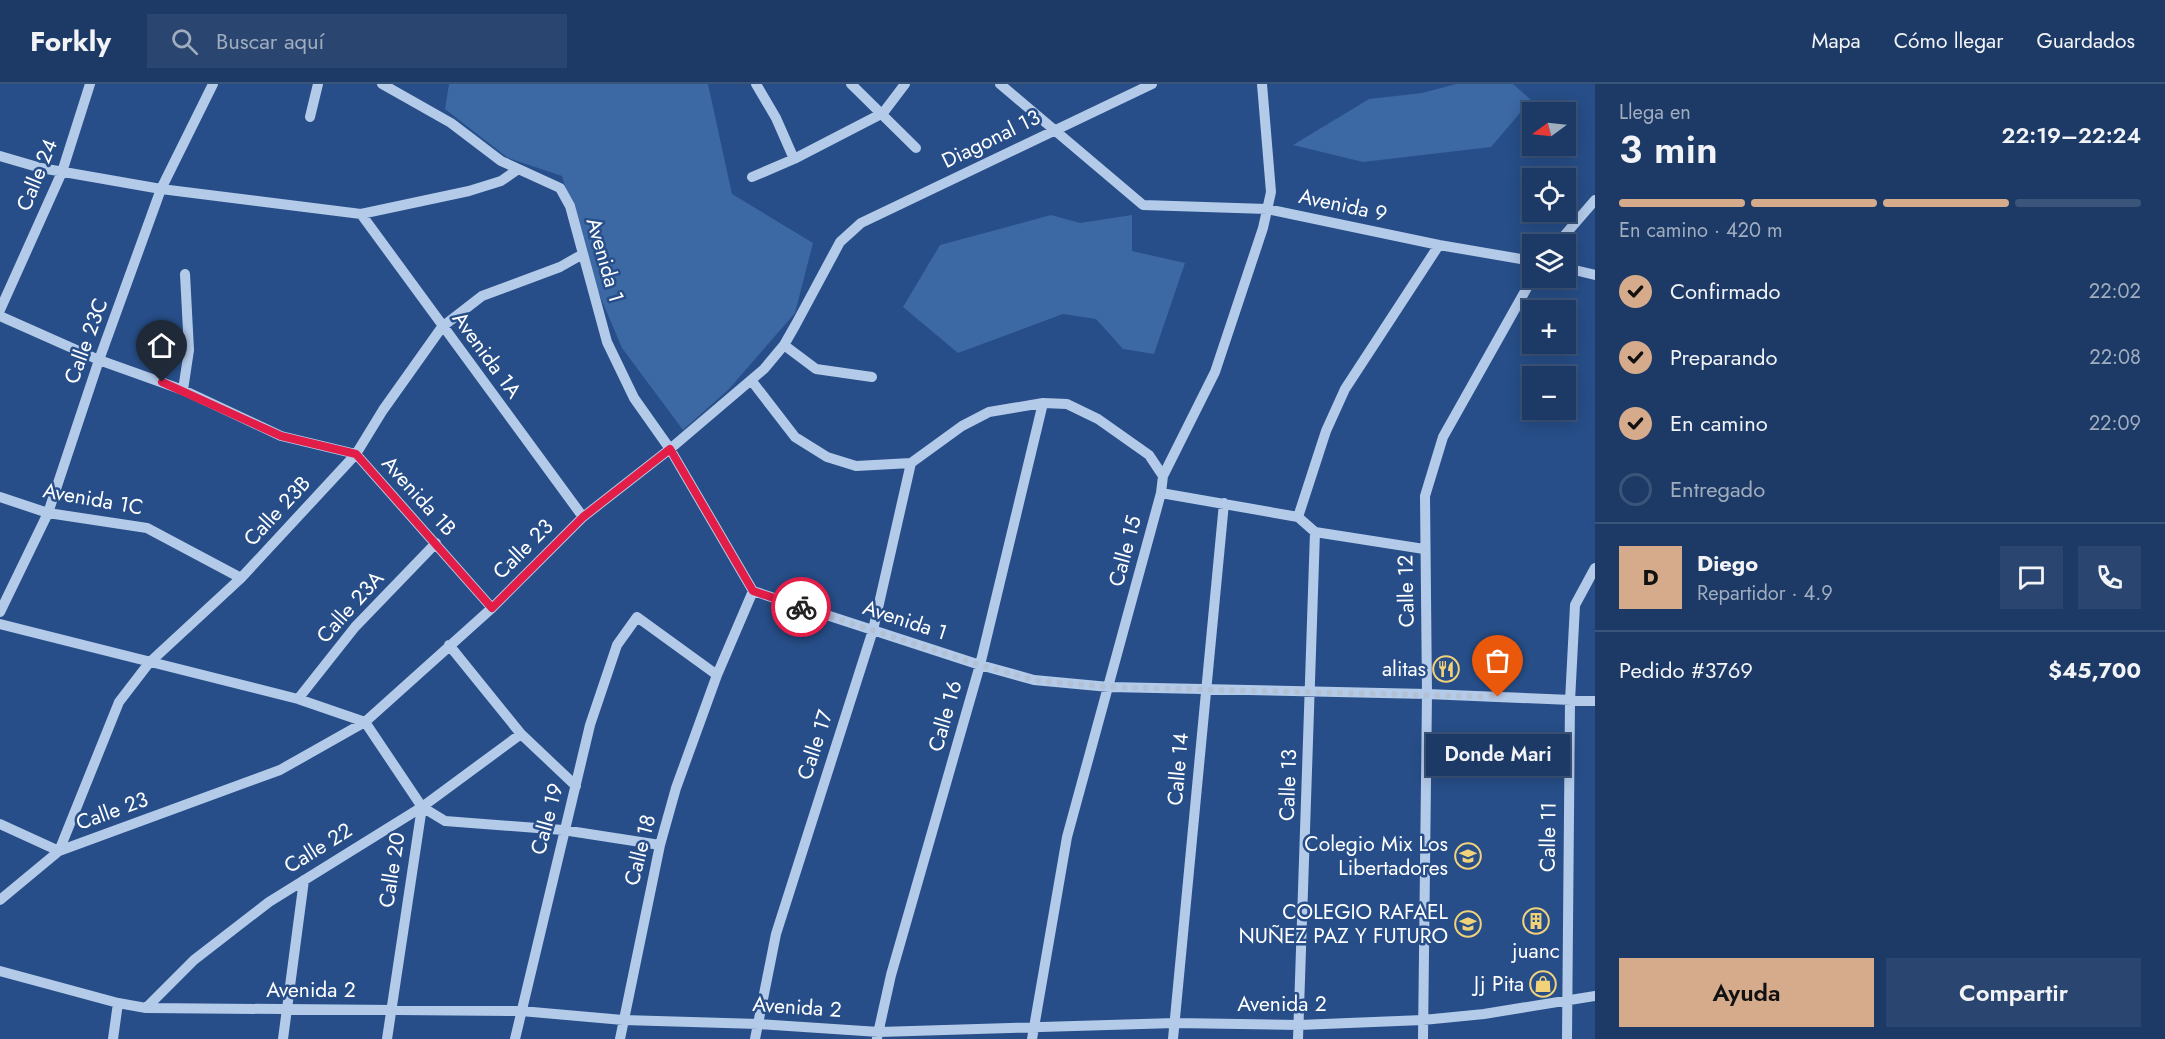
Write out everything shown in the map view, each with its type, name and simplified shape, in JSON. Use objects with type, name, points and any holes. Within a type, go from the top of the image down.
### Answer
[{"type":"street","name":"Calle 24","points":[[0,310],[62,172],[90,84]]},
{"type":"street","name":"Calle 23C","points":[[0,612],[48,513],[99,360],[161,189],[213,84]]},
{"type":"street","points":[[310,117],[318,84]]},
{"type":"street","name":"Avenida 1","points":[[382,84],[452,123],[501,161],[560,188],[570,206],[607,342],[634,398],[670,449],[753,591],[980,665],[1034,680],[1109,687],[1205,687],[1595,701]]},
{"type":"street","points":[[756,84],[776,118],[794,159]]},
{"type":"street","points":[[851,84],[916,148]]},
{"type":"street","points":[[752,177],[794,159],[883,113],[905,84]]},
{"type":"street","points":[[1000,84],[1056,130]]},
{"type":"street","name":"Diagonal 13","points":[[848,232],[861,223],[1152,84]]},
{"type":"street","name":"Calle 15","points":[[1032,1039],[1067,837],[1161,493],[1163,476],[1215,372],[1267,209],[1271,192],[1262,84]]},
{"type":"street","name":"Avenida 9","points":[[1056,130],[1143,205],[1267,209],[1439,245],[1522,259]]},
{"type":"street","points":[[0,156],[62,172],[161,189],[361,214],[469,191],[501,181],[518,170]]},
{"type":"street","points":[[1566,234],[1595,200]]},
{"type":"street","name":"Avenida 1A","points":[[361,214],[583,517]]},
{"type":"street","name":"Calle 23","points":[[59,851],[280,770],[365,722],[492,608],[583,517],[670,449],[751,380],[784,345],[840,242],[848,232]]},
{"type":"street","points":[[1298,517],[1326,431],[1345,389],[1439,245]]},
{"type":"street","name":"Calle 23B","points":[[59,851],[119,702],[149,663],[241,578],[356,454],[383,410],[442,327],[482,296],[560,267],[583,254]]},
{"type":"street","points":[[1576,270],[1595,275]]},
{"type":"street","points":[[183,390],[189,350],[185,274]]},
{"type":"street","name":"Calle 12","points":[[1423,1039],[1427,694],[1425,496],[1443,437],[1527,288]]},
{"type":"street","name":"Avenida 1B","points":[[0,316],[99,360],[183,390],[281,436],[356,454],[492,608]]},
{"type":"street","points":[[784,345],[816,369],[872,378]]},
{"type":"street","points":[[751,380],[795,437],[827,457],[856,466],[911,463],[962,426],[989,412],[1042,403],[1067,404],[1098,419],[1149,455],[1163,476]]},
{"type":"street","name":"Calle 16","points":[[878,1036],[891,975],[980,665],[1042,403]]},
{"type":"street","name":"Calle 17","points":[[755,1039],[776,934],[873,630],[911,463]]},
{"type":"street","points":[[1161,493],[1298,517],[1315,532],[1424,549]]},
{"type":"street","name":"Avenida 1C","points":[[0,497],[48,513],[147,528],[241,578]]},
{"type":"street","name":"Calle 14","points":[[1173,1039],[1224,503]]},
{"type":"street","name":"Calle 13","points":[[1298,1039],[1315,532]]},
{"type":"street","name":"Calle 23A","points":[[298,699],[355,627],[435,543]]},
{"type":"street","name":"Calle 11","points":[[1567,1039],[1570,700],[1575,605],[1595,568]]},
{"type":"street","name":"Calle 18","points":[[620,1039],[660,845],[676,788],[717,675],[753,591]]},
{"type":"street","name":"Calle 19","points":[[515,1039],[563,830],[602,683],[617,645],[637,617],[717,675]]},
{"type":"street","points":[[0,624],[298,699],[365,722]]},
{"type":"street","points":[[449,645],[521,734],[576,786]]},
{"type":"street","name":"Calle 20","points":[[365,722],[422,807],[387,1039]]},
{"type":"street","name":"Calle 22","points":[[146,1008],[194,960],[269,902],[422,807],[521,734]]},
{"type":"street","points":[[422,807],[445,821],[563,830],[660,845]]},
{"type":"street","points":[[0,824],[59,851],[0,900]]},
{"type":"street","points":[[284,1039],[304,879]]},
{"type":"street","name":"Avenida 2","points":[[0,971],[118,1003],[146,1008],[521,1011],[623,1020],[759,1024],[878,1036],[1033,1027],[1175,1023],[1299,1025],[1423,1020],[1484,1014],[1595,996]]},
{"type":"street","points":[[113,1039],[118,1003]]},
{"type":"shaded area","points":[[449,84],[708,84],[732,194],[813,243],[795,313],[729,389],[683,430],[622,348],[588,268],[562,176],[508,158],[445,109]]},
{"type":"shaded area","points":[[1456,84],[1513,84],[1531,100],[1522,102],[1522,111],[1491,147],[1363,162],[1293,145],[1369,99],[1422,93]]},
{"type":"shaded area","points":[[1051,215],[1080,223],[1132,215],[1132,251],[1185,263],[1154,354],[1123,349],[1096,319],[1063,314],[958,353],[903,307],[940,245]]},
{"type":"way so far","points":[[801,607],[980,665],[1034,680],[1109,687],[1205,687],[1498,697]]},
{"type":"place","name":"alitas","points":[[1446,669]]},
{"type":"place","name":"Donde Mari","points":[[1498,697]]},
{"type":"place","name":"Colegio Mix Los Libertadores","points":[[1468,856]]},
{"type":"place","name":"juanc","points":[[1536,921]]},
{"type":"place","name":"COLEGIO RAFAEL NUÑEZ PAZ Y FUTURO","points":[[1468,924]]},
{"type":"place","name":"Jj Pita","points":[[1543,984]]},
{"type":"route","points":[[162,382],[281,436],[356,454],[492,608],[583,517],[670,449],[753,591],[801,607]]}]
